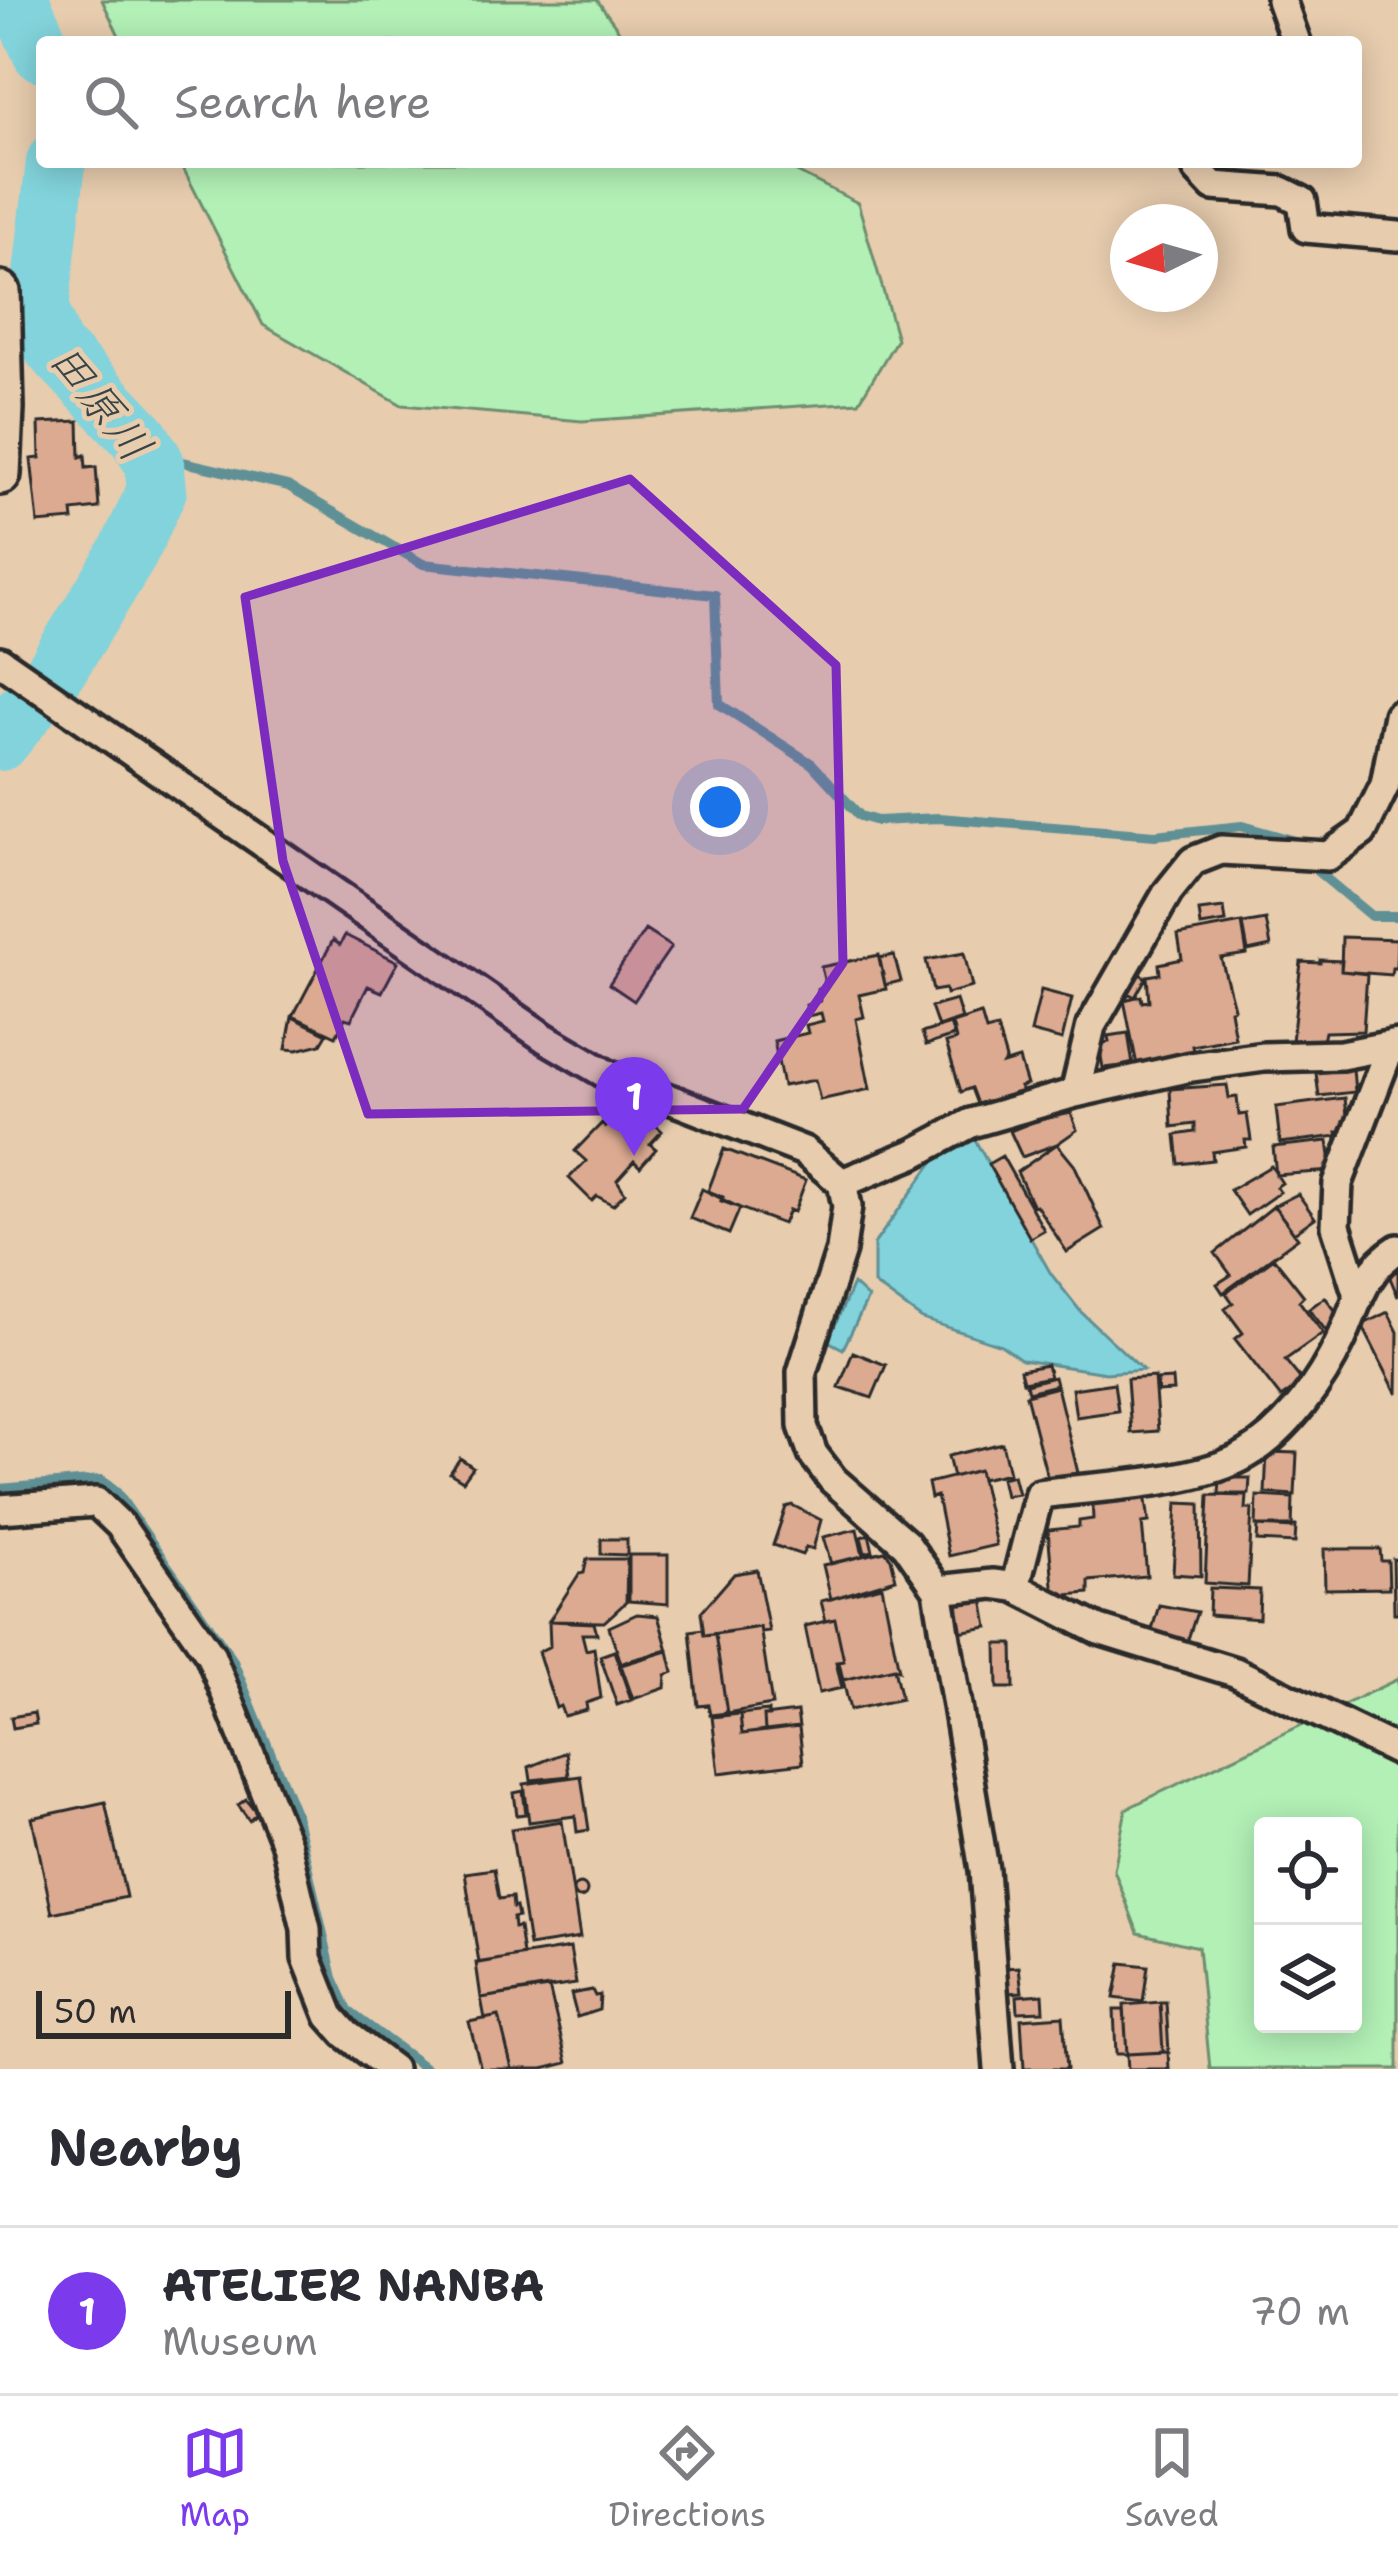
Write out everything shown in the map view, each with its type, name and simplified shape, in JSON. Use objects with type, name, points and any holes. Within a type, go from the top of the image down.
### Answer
[{"type":"main road","points":[[0,292],[0,474]]},
{"type":"street","points":[[1281,0],[1294,36]]},
{"type":"street","points":[[1199,168],[1213,185],[1282,191],[1302,201],[1306,228],[1398,236]]},
{"type":"street","points":[[0,661],[545,1038],[608,1075],[804,1151],[842,1183],[847,1206],[842,1250],[802,1372],[803,1426],[813,1454],[833,1480],[906,1544],[938,1590],[984,1870],[999,2069]]},
{"type":"street","points":[[1075,1094],[1091,1026],[1168,892],[1193,861],[1221,850],[1328,856],[1362,832],[1385,785],[1398,715]]},
{"type":"street","points":[[842,1183],[913,1154],[971,1123],[1075,1094],[1191,1067],[1264,1057],[1341,1055],[1395,1044]]},
{"type":"street","points":[[1358,1295],[1336,1226],[1338,1183],[1395,1044]]},
{"type":"street","points":[[1015,1587],[1039,1494],[1205,1472],[1248,1454],[1272,1434],[1318,1382],[1378,1261],[1398,1249]]},
{"type":"street","points":[[0,1509],[96,1502],[133,1543],[211,1654],[286,1844],[308,1958],[329,2016],[392,2069]]},
{"type":"street","points":[[938,1590],[993,1584],[1015,1587],[1099,1630],[1235,1672],[1398,1750]]},
{"type":"highlighted area","points":[[630,479],[836,665],[843,963],[743,1109],[368,1114],[283,861],[245,597]]},
{"type":"green space","points":[[102,0],[597,0],[623,36],[119,36]]},
{"type":"green space","points":[[183,168],[789,168],[858,203],[897,339],[859,402],[582,421],[402,405],[263,325]]},
{"type":"green space","points":[[1398,1679],[1398,2069],[1210,2069],[1198,1947],[1138,1933],[1114,1870],[1126,1809]]},
{"type":"water","points":[[972,1135],[1051,1274],[1081,1312],[1143,1370],[1106,1373],[1022,1360],[1001,1345],[922,1319],[874,1284],[874,1244],[936,1158]]},
{"type":"water","points":[[853,1284],[868,1298],[843,1349],[828,1341]]},
{"type":"building","points":[[79,421],[80,457],[85,455],[86,468],[96,467],[99,508],[72,511],[73,520],[38,523],[31,459],[40,458],[39,423]]},
{"type":"building","points":[[1224,908],[1226,922],[1201,926],[1199,911]]},
{"type":"building","points":[[1266,920],[1271,946],[1248,951],[1243,924]]},
{"type":"building","points":[[1242,923],[1247,954],[1221,958],[1234,1008],[1230,1010],[1235,1038],[1192,1046],[1194,1055],[1137,1065],[1124,1000],[1141,996],[1142,1002],[1149,1001],[1147,976],[1160,974],[1159,964],[1182,959],[1178,935]]},
{"type":"building","points":[[645,930],[671,947],[634,1001],[609,984]]},
{"type":"building","points":[[345,935],[398,962],[382,992],[368,986],[351,1020],[345,1018],[336,1036],[293,1016],[333,940],[340,945]]},
{"type":"building","points":[[1342,937],[1397,939],[1396,968],[1391,975],[1341,971]]},
{"type":"building","points":[[964,953],[972,987],[946,994],[945,989],[933,991],[926,960]]},
{"type":"building","points":[[879,955],[886,989],[859,995],[864,1017],[856,1019],[870,1089],[820,1100],[815,1080],[783,1086],[774,1041],[808,1033],[806,1025],[823,1021],[821,1013],[808,1016],[806,1005],[820,1001],[817,989],[826,988],[821,967]]},
{"type":"building","points":[[894,955],[901,981],[885,985],[879,958]]},
{"type":"building","points":[[1342,961],[1341,971],[1367,974],[1363,1031],[1325,1032],[1323,1041],[1292,1041],[1301,962]]},
{"type":"building","points":[[1138,973],[1146,978],[1135,997],[1126,992]]},
{"type":"building","points":[[1041,990],[1072,998],[1062,1040],[1031,1032]]},
{"type":"building","points":[[956,1000],[962,1019],[938,1027],[931,1007]]},
{"type":"building","points":[[981,1014],[986,1031],[997,1028],[1006,1059],[1003,1064],[1019,1059],[1027,1085],[1020,1087],[1022,1092],[977,1104],[971,1088],[961,1092],[946,1043],[956,1040],[952,1023]]},
{"type":"building","points":[[292,1017],[327,1034],[321,1044],[286,1049]]},
{"type":"building","points":[[950,1024],[954,1036],[926,1045],[922,1033]]},
{"type":"building","points":[[1128,1033],[1133,1065],[1103,1068],[1099,1044],[1109,1042],[1108,1036]]},
{"type":"building","points":[[1353,1069],[1355,1092],[1319,1096],[1316,1073]]},
{"type":"building","points":[[1227,1085],[1229,1098],[1237,1097],[1239,1115],[1247,1114],[1251,1140],[1245,1140],[1246,1147],[1212,1152],[1213,1160],[1179,1164],[1176,1135],[1195,1132],[1195,1124],[1172,1127],[1170,1089]]},
{"type":"building","points":[[1345,1098],[1348,1125],[1344,1132],[1280,1143],[1276,1107]]},
{"type":"building","points":[[1071,1113],[1077,1130],[1057,1144],[1022,1157],[1010,1131]]},
{"type":"building","points":[[644,1114],[662,1131],[650,1144],[656,1149],[640,1167],[634,1161],[617,1180],[625,1193],[613,1205],[597,1196],[592,1201],[569,1178],[586,1161],[575,1151],[602,1123],[605,1127],[612,1119],[620,1127],[630,1116],[637,1121]]},
{"type":"building","points":[[1328,1141],[1332,1171],[1276,1175],[1273,1147]]},
{"type":"building","points":[[1057,1144],[1075,1166],[1104,1229],[1067,1252],[1033,1206],[1017,1172]]},
{"type":"building","points":[[724,1149],[806,1180],[794,1212],[789,1210],[783,1224],[721,1201],[723,1197],[708,1191]]},
{"type":"building","points":[[1002,1156],[1044,1230],[1030,1238],[988,1164]]},
{"type":"building","points":[[1271,1166],[1282,1183],[1276,1187],[1280,1192],[1247,1215],[1230,1190]]},
{"type":"building","points":[[702,1189],[740,1208],[729,1234],[690,1218]]},
{"type":"building","points":[[1298,1194],[1315,1218],[1294,1233],[1274,1206]]},
{"type":"building","points":[[1274,1206],[1298,1238],[1223,1293],[1217,1284],[1231,1275],[1215,1253]]},
{"type":"building","points":[[1274,1258],[1304,1296],[1299,1301],[1323,1333],[1285,1360],[1303,1382],[1281,1398],[1235,1339],[1243,1333],[1225,1309],[1233,1303],[1226,1293]]},
{"type":"building","points":[[1398,1262],[1398,1297],[1386,1268]]},
{"type":"building","points":[[1325,1297],[1341,1318],[1326,1331],[1309,1309]]},
{"type":"building","points":[[1388,1312],[1398,1332],[1397,1394],[1362,1325]]},
{"type":"building","points":[[853,1352],[886,1365],[872,1398],[839,1387]]},
{"type":"building","points":[[1047,1365],[1050,1377],[1023,1382],[1020,1370]]},
{"type":"building","points":[[1054,1377],[1056,1385],[1028,1392],[1026,1384]]},
{"type":"building","points":[[1154,1377],[1158,1431],[1131,1433],[1127,1379]]},
{"type":"building","points":[[1172,1379],[1173,1391],[1158,1392],[1157,1380]]},
{"type":"building","points":[[1114,1383],[1118,1411],[1076,1417],[1072,1389]]},
{"type":"building","points":[[1057,1387],[1078,1473],[1048,1480],[1026,1395]]},
{"type":"building","points":[[1002,1443],[1009,1473],[981,1479],[979,1470],[953,1477],[948,1456]]},
{"type":"building","points":[[1267,1452],[1297,1453],[1295,1495],[1265,1493]]},
{"type":"building","points":[[460,1458],[473,1467],[463,1481],[450,1473]]},
{"type":"building","points":[[979,1470],[996,1545],[949,1556],[937,1496],[931,1498],[928,1483]]},
{"type":"building","points":[[1013,1475],[1018,1494],[1005,1496],[1001,1478]]},
{"type":"building","points":[[1220,1478],[1250,1478],[1249,1494],[1219,1494]]},
{"type":"building","points":[[1145,1493],[1149,1522],[1142,1523],[1147,1576],[1089,1581],[1089,1593],[1054,1596],[1048,1530],[1079,1527],[1079,1521],[1093,1519],[1092,1499]]},
{"type":"building","points":[[1209,1495],[1247,1496],[1246,1509],[1252,1509],[1248,1586],[1205,1583]]},
{"type":"building","points":[[1257,1496],[1293,1498],[1292,1528],[1256,1526]]},
{"type":"building","points":[[1177,1503],[1200,1504],[1201,1576],[1173,1574]]},
{"type":"building","points":[[792,1505],[821,1520],[813,1549],[806,1547],[802,1555],[773,1545],[786,1507]]},
{"type":"building","points":[[1258,1526],[1296,1526],[1295,1543],[1257,1541]]},
{"type":"building","points":[[857,1529],[863,1556],[831,1564],[823,1537]]},
{"type":"building","points":[[869,1534],[873,1551],[865,1553],[861,1537]]},
{"type":"building","points":[[601,1539],[627,1539],[627,1555],[601,1554]]},
{"type":"building","points":[[1324,1549],[1380,1549],[1381,1561],[1388,1561],[1389,1588],[1325,1589]]},
{"type":"building","points":[[885,1551],[896,1579],[831,1599],[823,1565]]},
{"type":"building","points":[[629,1555],[668,1555],[668,1604],[629,1601]]},
{"type":"building","points":[[587,1559],[627,1559],[626,1602],[604,1622],[549,1621],[584,1573]]},
{"type":"building","points":[[1393,1559],[1398,1560],[1398,1613],[1394,1613]]},
{"type":"building","points":[[757,1570],[769,1631],[761,1632],[760,1627],[704,1635],[701,1612],[734,1574]]},
{"type":"building","points":[[882,1586],[899,1670],[843,1680],[835,1619],[826,1621],[821,1601]]},
{"type":"building","points":[[1210,1588],[1260,1590],[1259,1619],[1209,1615]]},
{"type":"building","points":[[983,1598],[988,1627],[959,1632],[955,1602]]},
{"type":"building","points":[[1159,1605],[1197,1612],[1187,1642],[1151,1633]]},
{"type":"building","points":[[637,1614],[658,1616],[668,1650],[621,1663],[609,1627]]},
{"type":"building","points":[[835,1619],[844,1661],[836,1662],[842,1688],[819,1693],[805,1626]]},
{"type":"building","points":[[549,1621],[594,1623],[597,1634],[582,1634],[586,1650],[594,1648],[601,1698],[586,1703],[587,1710],[564,1716],[560,1706],[556,1708],[538,1652],[550,1646]]},
{"type":"building","points":[[760,1627],[772,1705],[727,1713],[715,1634]]},
{"type":"building","points":[[703,1629],[704,1635],[715,1634],[727,1713],[710,1715],[708,1705],[698,1706],[690,1631]]},
{"type":"building","points":[[997,1644],[1013,1644],[1014,1688],[998,1688]]},
{"type":"building","points":[[614,1651],[631,1700],[617,1705],[600,1656]]},
{"type":"building","points":[[668,1651],[673,1672],[666,1675],[665,1688],[633,1699],[621,1665]]},
{"type":"building","points":[[894,1668],[901,1699],[850,1710],[843,1680]]},
{"type":"building","points":[[768,1711],[765,1731],[742,1734],[740,1714]]},
{"type":"building","points":[[797,1712],[799,1727],[765,1731],[764,1716]]},
{"type":"building","points":[[34,1713],[36,1724],[13,1728],[11,1717]]},
{"type":"building","points":[[740,1714],[742,1734],[799,1727],[803,1763],[719,1773],[712,1717]]},
{"type":"building","points":[[566,1752],[569,1776],[531,1780],[529,1767]]},
{"type":"building","points":[[581,1776],[589,1830],[577,1832],[575,1816],[529,1822],[524,1784]]},
{"type":"building","points":[[523,1791],[526,1814],[517,1815],[514,1793]]},
{"type":"building","points":[[246,1799],[257,1813],[249,1820],[238,1805]]},
{"type":"building","points":[[105,1802],[126,1897],[52,1913],[32,1818]]},
{"type":"building","points":[[562,1821],[580,1938],[529,1946],[511,1829]]},
{"type":"building","points":[[494,1869],[499,1899],[512,1897],[516,1907],[514,1928],[519,1927],[523,1955],[479,1963],[465,1873]]},
{"type":"building","points":[[580,1884],[587,1891],[580,1898],[573,1891]]},
{"type":"building","points":[[570,1948],[576,1984],[481,1998],[476,1963]]},
{"type":"building","points":[[1121,1963],[1148,1966],[1143,2002],[1114,1998]]},
{"type":"building","points":[[1019,1967],[1022,1992],[1008,1993],[1006,1968]]},
{"type":"building","points":[[549,1987],[567,2063],[512,2069],[499,2016],[485,2019],[481,1998]]},
{"type":"building","points":[[592,1990],[600,1995],[599,2010],[577,2017],[571,1994]]},
{"type":"building","points":[[1043,1994],[1044,2011],[1018,2012],[1017,1996]]},
{"type":"building","points":[[1160,2002],[1163,2052],[1127,2054],[1124,2005]]},
{"type":"building","points":[[1160,2002],[1166,2002],[1169,2052],[1163,2052]]},
{"type":"building","points":[[1114,2010],[1124,2010],[1127,2054],[1116,2054]]},
{"type":"building","points":[[499,2016],[512,2069],[481,2069],[469,2022]]},
{"type":"building","points":[[1063,2016],[1067,2069],[1024,2069],[1021,2019]]},
{"type":"building","points":[[1168,2052],[1169,2069],[1128,2069],[1127,2054]]},
{"type":"waterway","name":"田原川","points":[[19,0],[36,38]]},
{"type":"waterway","name":"田原川","points":[[0,741],[54,674],[128,553],[157,490],[154,462],[138,436],[53,347],[39,309],[55,168]]},
{"type":"waterway","points":[[154,462],[179,461],[288,486],[423,564],[715,595],[719,704],[812,764],[860,816],[877,821],[939,818],[1155,835],[1242,826],[1302,843]]},
{"type":"waterway","points":[[1311,859],[1317,871],[1371,916],[1398,916]]},
{"type":"waterway","points":[[0,1489],[101,1480],[117,1493],[232,1659],[295,1813],[333,1978],[348,2011],[426,2069]]},
{"type":"place","name":"ATELIER NANBA","points":[[634,1156]]}]
